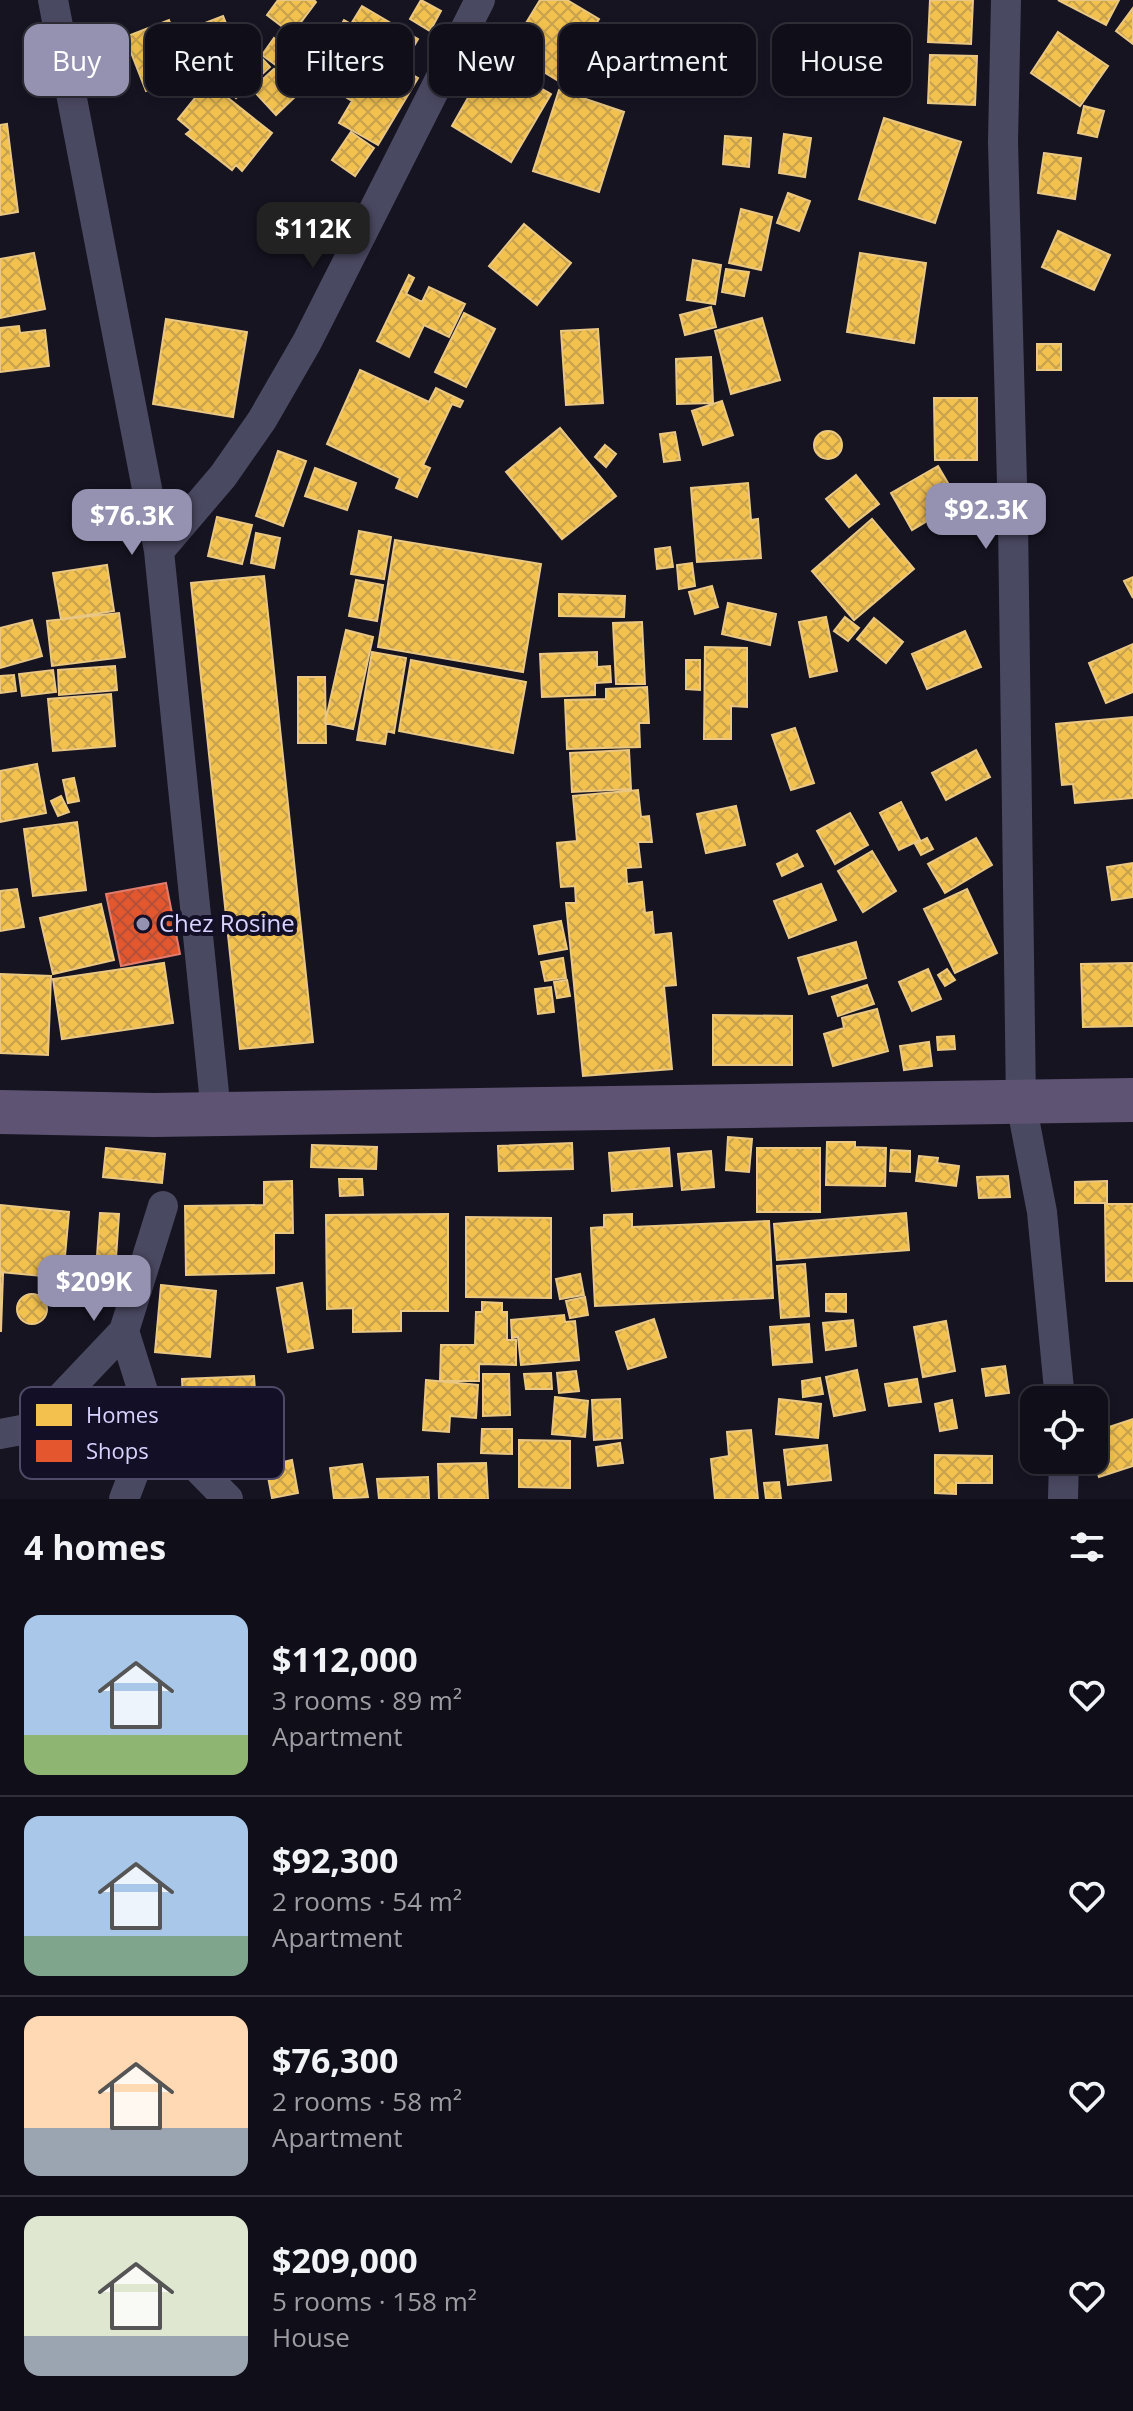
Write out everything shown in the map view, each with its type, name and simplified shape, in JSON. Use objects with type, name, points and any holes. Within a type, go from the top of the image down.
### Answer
[{"type":"main road","points":[[0,1112],[154,1115],[1133,1100]]},
{"type":"street","points":[[53,0],[159,551],[216,1113]]},
{"type":"street","points":[[159,551],[223,476],[277,394],[480,0]]},
{"type":"street","points":[[1006,0],[1003,142],[1013,522],[1021,1103],[1042,1212],[1059,1386]]},
{"type":"street","points":[[71,1387],[124,1331],[163,1206]]},
{"type":"street","points":[[124,1331],[142,1387]]},
{"type":"street","points":[[0,1434],[20,1430]]},
{"type":"street","points":[[1063,1499],[1064,1474]]},
{"type":"street","points":[[124,1499],[132,1479]]},
{"type":"street","points":[[208,1479],[228,1499]]},
{"type":"building: Homes","points":[[278,0],[316,2],[300,24],[279,24],[267,15]]},
{"type":"building: Homes","points":[[421,0],[441,11],[434,24],[429,24],[429,30],[410,19]]},
{"type":"building: Homes","points":[[540,0],[567,0],[599,19],[596,24],[559,24],[559,81],[543,72],[543,24],[525,24]]},
{"type":"building: Homes","points":[[930,0],[973,0],[971,44],[928,42]]},
{"type":"building: Homes","points":[[1058,0],[1119,0],[1106,25]]},
{"type":"building: Homes","points":[[362,6],[393,24],[351,24]]},
{"type":"building: Homes","points":[[1133,8],[1133,44],[1116,31]]},
{"type":"building: Homes","points":[[223,16],[226,24],[202,24]]},
{"type":"building: Homes","points":[[145,29],[145,88],[129,47],[129,35]]},
{"type":"building: Homes","points":[[1058,32],[1108,66],[1080,106],[1031,73]]},
{"type":"building: Homes","points":[[274,38],[277,40],[277,66],[262,55]]},
{"type":"building: Homes","points":[[930,55],[977,56],[975,105],[928,103]]},
{"type":"building: Homes","points":[[261,57],[270,67],[261,75]]},
{"type":"building: Homes","points":[[274,69],[277,72],[277,96],[296,96],[276,115],[258,96],[261,96],[261,81]]},
{"type":"building: Homes","points":[[543,89],[551,94],[511,162],[452,126],[469,96],[543,96]]},
{"type":"building: Homes","points":[[559,90],[559,96],[577,96],[624,112],[599,192],[533,171]]},
{"type":"building: Homes","points":[[197,96],[226,96],[272,133],[242,171],[236,165],[232,170],[186,134],[191,130],[178,119]]},
{"type":"building: Homes","points":[[344,96],[407,96],[378,145],[339,123],[352,101]]},
{"type":"building: Homes","points":[[1084,106],[1104,111],[1097,137],[1078,133]]},
{"type":"building: Homes","points":[[884,118],[961,142],[935,223],[859,199]]},
{"type":"building: Homes","points":[[7,124],[18,212],[0,215],[0,125]]},
{"type":"building: Homes","points":[[351,132],[374,148],[355,176],[332,160]]},
{"type":"building: Homes","points":[[784,134],[811,138],[805,177],[779,173]]},
{"type":"building: Homes","points":[[725,136],[751,138],[749,167],[723,164]]},
{"type":"building: Homes","points":[[1044,153],[1081,158],[1075,199],[1038,193]]},
{"type":"building: Homes","points":[[788,193],[810,201],[799,231],[777,223]]},
{"type":"building: Homes","points":[[741,209],[772,217],[761,270],[729,263]]},
{"type":"building: Homes","points":[[524,224],[571,263],[537,305],[489,266]]},
{"type":"building: Homes","points":[[1058,231],[1110,255],[1094,290],[1042,267]]},
{"type":"building: Homes","points":[[34,253],[45,309],[0,318],[0,259]]},
{"type":"building: Homes","points":[[860,253],[926,263],[914,343],[847,332]]},
{"type":"building: Homes","points":[[693,260],[721,265],[715,304],[687,300]]},
{"type":"building: Homes","points":[[726,269],[749,272],[744,296],[722,292]]},
{"type":"building: Homes","points":[[409,275],[414,278],[406,294],[422,302],[429,287],[465,304],[449,337],[424,325],[409,357],[377,341]]},
{"type":"building: Homes","points":[[711,307],[716,327],[685,335],[680,315]]},
{"type":"building: Homes","points":[[464,313],[495,329],[466,387],[435,372]]},
{"type":"building: Homes","points":[[762,318],[780,380],[731,394],[715,331]]},
{"type":"building: Homes","points":[[166,319],[247,332],[233,417],[153,404]]},
{"type":"building: Homes","points":[[19,326],[20,333],[45,330],[49,366],[0,372],[0,328]]},
{"type":"building: Homes","points":[[598,329],[603,403],[566,405],[561,331]]},
{"type":"building: Homes","points":[[1037,344],[1061,344],[1061,370],[1037,370]]},
{"type":"building: Homes","points":[[711,357],[713,403],[677,404],[676,359]]},
{"type":"building: Homes","points":[[360,370],[429,402],[436,388],[463,401],[460,407],[452,404],[423,465],[430,468],[417,497],[396,488],[400,478],[327,444]]},
{"type":"building: Homes","points":[[934,398],[977,398],[977,460],[935,460]]},
{"type":"building: Homes","points":[[722,401],[733,435],[703,445],[692,411]]},
{"type":"building: Homes","points":[[560,428],[616,496],[562,539],[506,472]]},
{"type":"building: Homes","points":[[828,431],[838,435],[842,445],[838,455],[828,459],[818,455],[814,445],[818,435]]},
{"type":"building: Homes","points":[[675,432],[680,460],[664,462],[660,434]]},
{"type":"building: Homes","points":[[605,445],[616,454],[606,467],[595,457]]},
{"type":"building: Homes","points":[[278,451],[306,461],[283,526],[256,516]]},
{"type":"building: Homes","points":[[938,466],[959,502],[912,530],[891,493]]},
{"type":"building: Homes","points":[[315,468],[356,483],[347,510],[305,496]]},
{"type":"building: Homes","points":[[856,475],[879,504],[849,527],[826,499]]},
{"type":"building: Homes","points":[[748,483],[751,520],[758,519],[761,558],[697,562],[691,488]]},
{"type":"building: Homes","points":[[217,517],[252,525],[242,564],[208,556]]},
{"type":"building: Homes","points":[[872,519],[914,569],[854,620],[812,571]]},
{"type":"building: Homes","points":[[359,531],[391,537],[384,579],[351,574]]},
{"type":"building: Homes","points":[[256,533],[280,538],[274,568],[251,563]]},
{"type":"building: Homes","points":[[395,540],[541,564],[523,672],[378,647]]},
{"type":"building: Homes","points":[[670,547],[673,567],[657,569],[655,549]]},
{"type":"building: Homes","points":[[692,563],[695,586],[679,589],[677,565]]},
{"type":"building: Homes","points":[[107,565],[114,611],[61,619],[53,573]]},
{"type":"building: Homes","points":[[264,576],[313,1042],[240,1049],[191,583]]},
{"type":"building: Homes","points":[[1133,577],[1133,598],[1124,581]]},
{"type":"building: Homes","points":[[356,580],[383,585],[377,621],[349,616]]},
{"type":"building: Homes","points":[[712,586],[718,607],[695,614],[689,592]]},
{"type":"building: Homes","points":[[559,594],[625,596],[624,617],[559,616]]},
{"type":"building: Homes","points":[[728,603],[776,614],[770,645],[722,634]]},
{"type":"building: Homes","points":[[119,613],[125,657],[52,666],[47,621]]},
{"type":"building: Homes","points":[[826,617],[837,671],[810,677],[799,622]]},
{"type":"building: Homes","points":[[845,617],[859,628],[848,641],[834,631]]},
{"type":"building: Homes","points":[[874,618],[903,642],[886,663],[857,639]]},
{"type":"building: Homes","points":[[32,620],[42,656],[0,668],[0,628]]},
{"type":"building: Homes","points":[[642,622],[645,684],[616,684],[613,623]]},
{"type":"building: Homes","points":[[346,630],[373,637],[353,729],[325,723]]},
{"type":"building: Homes","points":[[965,631],[981,667],[927,689],[912,654]]},
{"type":"building: Homes","points":[[1133,644],[1133,692],[1106,703],[1089,663]]},
{"type":"building: Homes","points":[[705,647],[747,648],[747,707],[731,706],[731,739],[704,739]]},
{"type":"building: Homes","points":[[372,652],[406,658],[394,733],[387,731],[385,744],[357,740]]},
{"type":"building: Homes","points":[[597,652],[597,667],[610,666],[611,682],[595,683],[595,695],[542,697],[540,654]]},
{"type":"building: Homes","points":[[411,660],[526,682],[513,753],[399,731]]},
{"type":"building: Homes","points":[[686,660],[700,660],[700,690],[686,689]]},
{"type":"building: Homes","points":[[115,666],[117,690],[59,695],[58,670]]},
{"type":"building: Homes","points":[[53,670],[56,692],[22,696],[19,674]]},
{"type":"building: Homes","points":[[14,675],[16,691],[0,693],[0,676]]},
{"type":"building: Homes","points":[[298,677],[325,677],[326,743],[298,743]]},
{"type":"building: Homes","points":[[647,687],[649,723],[639,723],[640,747],[567,749],[565,700],[606,699],[606,689]]},
{"type":"building: Homes","points":[[111,694],[115,746],[53,751],[48,699]]},
{"type":"building: Homes","points":[[1133,717],[1133,798],[1075,803],[1073,784],[1062,785],[1056,724]]},
{"type":"building: Homes","points":[[795,728],[814,783],[791,790],[772,735]]},
{"type":"building: Homes","points":[[629,750],[631,789],[572,792],[570,753]]},
{"type":"building: Homes","points":[[976,750],[990,777],[946,800],[932,773]]},
{"type":"building: Homes","points":[[37,764],[46,813],[0,822],[0,771]]},
{"type":"building: Homes","points":[[74,778],[79,801],[68,803],[63,780]]},
{"type":"building: Homes","points":[[638,790],[641,817],[649,816],[652,842],[638,842],[641,867],[626,868],[627,884],[642,882],[645,913],[652,912],[654,935],[671,933],[676,985],[664,986],[672,1069],[583,1076],[566,903],[576,903],[575,886],[561,887],[557,843],[577,841],[573,796]]},
{"type":"building: Homes","points":[[61,796],[69,812],[58,816],[51,801]]},
{"type":"building: Homes","points":[[901,802],[920,840],[899,850],[880,813]]},
{"type":"building: Homes","points":[[736,806],[745,845],[706,853],[697,814]]},
{"type":"building: Homes","points":[[850,813],[868,845],[835,864],[817,831]]},
{"type":"building: Homes","points":[[77,822],[86,890],[33,896],[24,829]]},
{"type":"building: Homes","points":[[927,838],[933,849],[921,855],[915,844]]},
{"type":"building: Homes","points":[[976,838],[992,865],[945,893],[928,864]]},
{"type":"building: Homes","points":[[872,851],[896,891],[863,912],[838,871]]},
{"type":"building: Homes","points":[[797,854],[803,866],[782,876],[777,864]]},
{"type":"building: Homes","points":[[1133,863],[1133,897],[1112,900],[1107,867]]},
{"type":"building: Homes","points":[[821,884],[836,920],[789,938],[774,901]]},
{"type":"building: Homes","points":[[17,889],[24,927],[0,931],[0,891]]},
{"type":"building: Homes","points":[[967,889],[997,953],[955,973],[924,909]]},
{"type":"building: Homes","points":[[101,904],[114,960],[53,974],[40,918]]},
{"type":"building: Homes","points":[[561,921],[567,949],[539,954],[534,926]]},
{"type":"building: Homes","points":[[856,942],[866,978],[809,994],[798,958]]},
{"type":"building: Homes","points":[[563,958],[566,978],[545,981],[541,962]]},
{"type":"building: Homes","points":[[164,963],[173,1023],[62,1039],[53,979]]},
{"type":"building: Homes","points":[[1133,963],[1133,1026],[1083,1027],[1081,964]]},
{"type":"building: Homes","points":[[928,969],[941,999],[912,1011],[899,982]]},
{"type":"building: Homes","points":[[947,969],[955,980],[945,986],[938,975]]},
{"type":"building: Homes","points":[[0,974],[51,976],[48,1055],[0,1053]]},
{"type":"building: Homes","points":[[567,980],[570,996],[557,998],[554,982]]},
{"type":"building: Homes","points":[[867,985],[874,1004],[838,1016],[832,997]]},
{"type":"building: Homes","points":[[551,987],[554,1012],[538,1014],[535,989]]},
{"type":"building: Homes","points":[[877,1009],[888,1051],[833,1066],[824,1034],[844,1028],[842,1018]]},
{"type":"building: Homes","points":[[713,1015],[792,1016],[792,1065],[713,1065]]},
{"type":"building: Homes","points":[[954,1036],[955,1049],[938,1050],[937,1037]]},
{"type":"building: Homes","points":[[929,1042],[932,1066],[904,1070],[900,1046]]},
{"type":"building: Homes","points":[[728,1137],[752,1139],[749,1172],[726,1170]]},
{"type":"building: Homes","points":[[827,1142],[855,1142],[855,1147],[886,1148],[885,1186],[826,1185]]},
{"type":"building: Homes","points":[[572,1143],[573,1169],[499,1171],[498,1146]]},
{"type":"building: Homes","points":[[312,1145],[377,1147],[376,1169],[311,1167]]},
{"type":"building: Homes","points":[[106,1148],[165,1154],[162,1183],[103,1177]]},
{"type":"building: Homes","points":[[669,1148],[672,1186],[612,1191],[609,1153]]},
{"type":"building: Homes","points":[[757,1148],[820,1148],[820,1212],[757,1212]]},
{"type":"building: Homes","points":[[891,1150],[910,1151],[910,1172],[890,1171]]},
{"type":"building: Homes","points":[[711,1151],[714,1187],[682,1190],[678,1154]]},
{"type":"building: Homes","points":[[919,1156],[938,1158],[937,1163],[959,1166],[956,1186],[916,1181]]},
{"type":"building: Homes","points":[[1008,1176],[1010,1197],[979,1198],[977,1177]]},
{"type":"building: Homes","points":[[339,1179],[362,1179],[363,1195],[340,1196]]},
{"type":"building: Homes","points":[[292,1181],[293,1233],[274,1233],[274,1273],[186,1275],[185,1206],[264,1205],[264,1182]]},
{"type":"building: Homes","points":[[1107,1181],[1107,1203],[1075,1203],[1075,1182]]},
{"type":"building: Homes","points":[[1105,1204],[1133,1204],[1133,1281],[1106,1281]]},
{"type":"building: Homes","points":[[0,1205],[69,1212],[63,1278],[0,1272]]},
{"type":"building: Homes","points":[[100,1213],[119,1214],[116,1258],[97,1256]]},
{"type":"building: Homes","points":[[906,1213],[909,1250],[777,1260],[774,1224]]},
{"type":"building: Homes","points":[[448,1214],[448,1311],[401,1311],[401,1331],[353,1332],[353,1308],[327,1309],[326,1215]]},
{"type":"building: Homes","points":[[632,1214],[632,1227],[769,1221],[773,1298],[595,1306],[591,1228],[604,1227],[604,1215]]},
{"type":"building: Homes","points":[[466,1217],[551,1218],[551,1298],[466,1297]]},
{"type":"building: Homes","points":[[805,1264],[809,1316],[781,1318],[777,1266]]},
{"type":"building: Homes","points":[[0,1274],[3,1274],[1,1331],[0,1331]]},
{"type":"building: Homes","points":[[580,1274],[584,1295],[560,1299],[556,1279]]},
{"type":"building: Homes","points":[[302,1283],[313,1348],[288,1352],[277,1288]]},
{"type":"building: Homes","points":[[161,1285],[216,1291],[210,1357],[155,1352]]},
{"type":"building: Homes","points":[[32,1294],[38,1295],[46,1303],[46,1315],[38,1323],[32,1324],[26,1323],[18,1315],[17,1309],[18,1303],[26,1295]]},
{"type":"building: Homes","points":[[826,1294],[846,1294],[846,1312],[826,1311]]},
{"type":"building: Homes","points":[[585,1297],[588,1315],[570,1318],[566,1301]]},
{"type":"building: Homes","points":[[482,1302],[502,1303],[502,1312],[507,1312],[507,1340],[516,1340],[516,1365],[479,1364],[479,1381],[440,1381],[441,1345],[475,1345],[476,1312],[482,1312]]},
{"type":"building: Homes","points":[[564,1315],[565,1322],[575,1321],[579,1360],[521,1365],[518,1337],[512,1338],[511,1320]]},
{"type":"building: Homes","points":[[654,1319],[666,1357],[628,1369],[616,1332]]},
{"type":"building: Homes","points":[[853,1320],[856,1346],[826,1350],[823,1323]]},
{"type":"building: Homes","points":[[946,1321],[955,1371],[923,1377],[914,1327]]},
{"type":"building: Homes","points":[[809,1324],[812,1362],[773,1365],[770,1327]]},
{"type":"building: Homes","points":[[1005,1366],[1009,1393],[986,1396],[982,1369]]},
{"type":"building: Homes","points":[[857,1370],[865,1410],[834,1416],[826,1377]]},
{"type":"building: Homes","points":[[576,1371],[579,1391],[559,1393],[557,1373]]},
{"type":"building: Homes","points":[[551,1373],[552,1389],[526,1389],[524,1374]]},
{"type":"building: Homes","points":[[483,1374],[509,1374],[510,1415],[483,1416]]},
{"type":"building: Homes","points":[[254,1376],[255,1387],[182,1387],[182,1379]]},
{"type":"building: Homes","points":[[820,1378],[823,1394],[803,1397],[802,1381]]},
{"type":"building: Homes","points":[[917,1379],[921,1402],[889,1406],[885,1384]]},
{"type":"building: Homes","points":[[426,1380],[478,1385],[476,1418],[450,1416],[449,1432],[423,1430]]},
{"type":"building: Homes","points":[[555,1397],[588,1401],[585,1437],[552,1434]]},
{"type":"building: Homes","points":[[620,1399],[622,1438],[594,1440],[592,1400]]},
{"type":"building: Homes","points":[[779,1399],[821,1404],[818,1438],[776,1434]]},
{"type":"building: Homes","points":[[952,1400],[957,1428],[940,1431],[935,1404]]},
{"type":"building: Homes","points":[[1133,1419],[1133,1466],[1099,1477],[1098,1474],[1108,1474],[1108,1427]]},
{"type":"building: Homes","points":[[482,1429],[512,1429],[512,1454],[481,1453]]},
{"type":"building: Homes","points":[[751,1430],[758,1499],[715,1499],[711,1459],[729,1456],[727,1432]]},
{"type":"building: Homes","points":[[519,1440],[570,1441],[570,1488],[519,1487]]},
{"type":"building: Homes","points":[[620,1443],[623,1463],[598,1466],[596,1447]]},
{"type":"building: Homes","points":[[827,1445],[831,1480],[788,1485],[784,1450]]},
{"type":"building: Homes","points":[[935,1455],[992,1456],[992,1483],[956,1483],[956,1494],[935,1493]]},
{"type":"building: Homes","points":[[292,1460],[298,1493],[272,1498],[268,1479],[284,1479],[284,1462]]},
{"type":"building: Homes","points":[[486,1463],[488,1499],[439,1499],[438,1464]]},
{"type":"building: Homes","points":[[362,1464],[368,1497],[334,1499],[330,1468]]},
{"type":"building: Homes","points":[[428,1477],[429,1499],[379,1499],[377,1479]]},
{"type":"building: Homes","points":[[779,1482],[781,1499],[766,1499],[764,1483]]},
{"type":"building: Shops","name":"Chez Rosine","points":[[166,883],[180,954],[121,966],[106,894]]},
{"type":"place","name":"Chez Rosine","points":[[143,924]]}]
